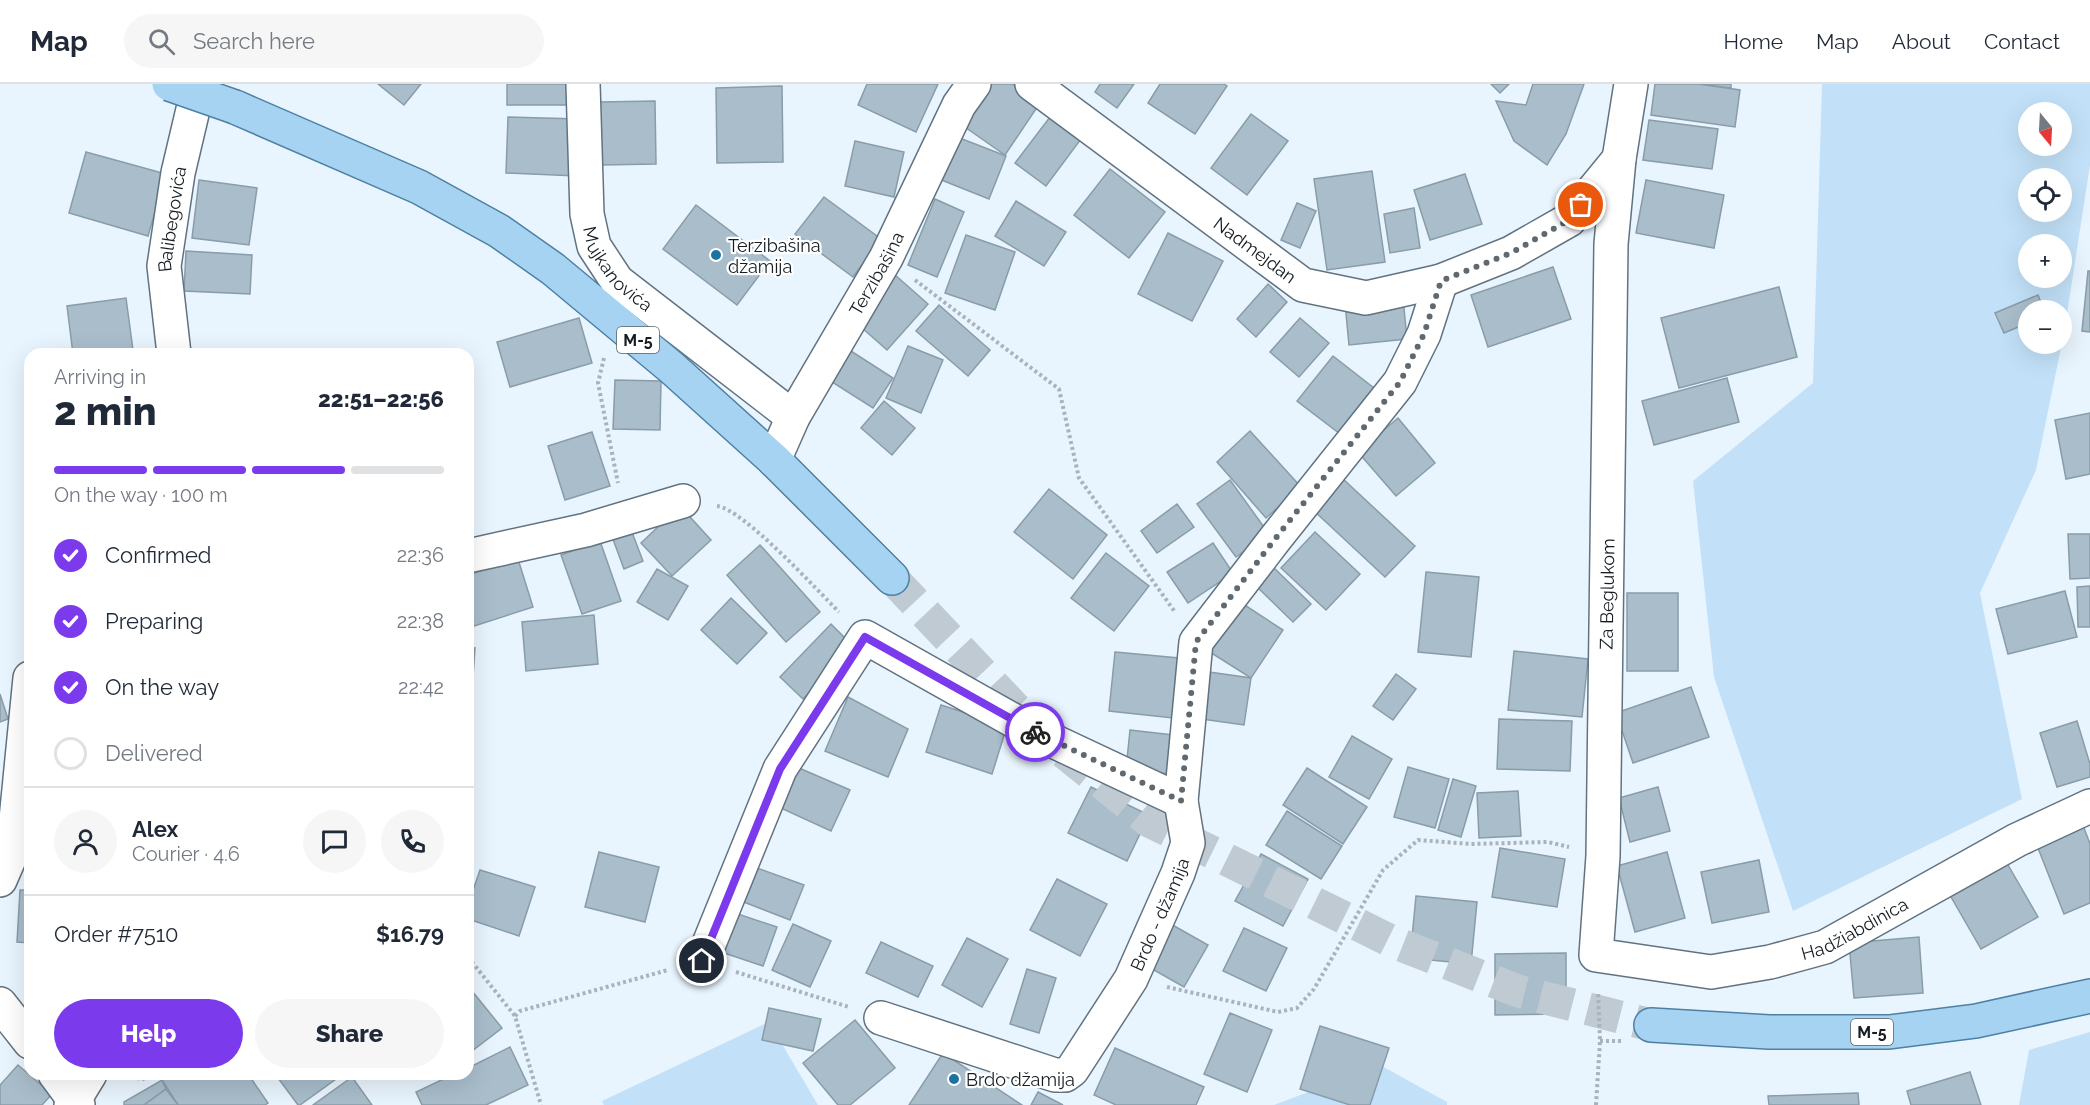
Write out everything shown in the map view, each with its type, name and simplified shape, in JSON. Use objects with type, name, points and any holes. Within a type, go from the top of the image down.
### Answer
[{"type":"main road","name":"M-5","points":[[169,84],[235,107],[419,187],[499,231],[554,269],[672,368],[774,460],[892,578]]},
{"type":"main road","name":"M-5","points":[[1651,1025],[1769,1032],[1889,1032],[1976,1021],[2090,996]]},
{"type":"street","name":"Balibegovića","points":[[173,348],[164,266],[178,173],[199,84]]},
{"type":"street","name":"Mujkanovića","points":[[583,84],[587,214],[594,246],[617,281],[793,417]]},
{"type":"street","name":"Terzibašina","points":[[774,460],[793,417],[886,258],[959,105],[974,84]]},
{"type":"street","name":"Nadmejdan","points":[[1032,84],[1303,285],[1366,298],[1441,281],[1511,253],[1569,220],[1619,159]]},
{"type":"street","name":"Za Beglukom","points":[[1596,955],[1603,856],[1611,244],[1619,159],[1631,84]]},
{"type":"street","points":[[1196,642],[1400,382],[1424,334],[1441,281]]},
{"type":"street","points":[[474,555],[586,530],[684,501]]},
{"type":"street","points":[[702,961],[780,769],[865,637],[1032,731],[1181,801]]},
{"type":"street","name":"Brdo - džamija","points":[[881,1018],[1055,1075],[1065,1075],[1072,1070],[1131,979],[1178,873],[1188,843],[1181,801],[1196,642]]},
{"type":"street","points":[[0,880],[13,850],[24,739]]},
{"type":"street","name":"Hadžiabdinica","points":[[1596,955],[1711,972],[1770,962],[1825,947],[2017,840],[2090,806]]},
{"type":"street","points":[[0,1004],[24,1034]]},
{"type":"street","points":[[61,1080],[78,1096]]},
{"type":"path","points":[[886,258],[1059,389],[1079,478],[1196,642]]},
{"type":"path","points":[[613,319],[598,383],[625,518]]},
{"type":"path","points":[[684,501],[725,507],[752,527],[865,637]]},
{"type":"path","name":"Brdo - džamija","points":[[1131,979],[1278,1012],[1297,1008],[1314,989],[1383,870],[1418,840],[1471,844],[1548,842],[1603,856]]},
{"type":"path","points":[[1596,955],[1600,1041],[1596,1105]]},
{"type":"path","points":[[474,965],[515,1016],[541,1105]]},
{"type":"shaded area","points":[[1822,84],[2090,84],[2090,165],[2072,281],[2072,234],[2018,234],[2018,288],[2071,288],[2069,300],[2018,300],[2018,354],[2060,354],[2036,470],[1980,593],[2022,799],[1793,911],[1714,677],[1693,481],[1813,383]]},
{"type":"shaded area","points":[[769,1022],[818,1105],[604,1105],[602,1101]]},
{"type":"shaded area","points":[[2090,1032],[2090,1105],[2019,1105],[2029,1050]]},
{"type":"shaded area","points":[[1380,1065],[1447,1102],[1447,1105],[1274,1105]]},
{"type":"building","points":[[378,84],[421,84],[404,105]]},
{"type":"building","points":[[507,84],[577,84],[577,105],[507,105]]},
{"type":"building","points":[[867,84],[938,84],[916,132],[858,105]]},
{"type":"building","points":[[991,84],[1012,84],[1040,103],[1005,155],[962,125]]},
{"type":"building","points":[[1100,84],[1134,84],[1117,108],[1095,92]]},
{"type":"building","points":[[1160,84],[1224,84],[1227,86],[1195,134],[1148,103]]},
{"type":"building","points":[[1491,84],[1509,84],[1500,93]]},
{"type":"building","points":[[1533,84],[1584,84],[1566,134],[1547,165],[1514,141],[1496,101],[1526,105]]},
{"type":"building","points":[[1655,84],[1699,84],[1740,90],[1735,127],[1651,115]]},
{"type":"building","points":[[1699,84],[1731,84],[1731,88]]},
{"type":"building","points":[[782,86],[783,162],[717,163],[716,88]]},
{"type":"building","points":[[655,101],[656,164],[601,165],[600,102]]},
{"type":"building","points":[[1251,114],[1288,141],[1247,195],[1211,168]]},
{"type":"building","points":[[508,117],[579,119],[577,176],[506,173]]},
{"type":"building","points":[[1050,117],[1081,139],[1046,186],[1015,163]]},
{"type":"building","points":[[1649,120],[1718,129],[1712,169],[1643,160]]},
{"type":"building","points":[[957,137],[1006,156],[989,199],[939,179]]},
{"type":"building","points":[[855,141],[904,152],[894,197],[845,186]]},
{"type":"building","points":[[86,152],[166,174],[148,236],[69,213]]},
{"type":"building","points":[[1110,169],[1165,212],[1129,258],[1074,215]]},
{"type":"building","points":[[1372,171],[1385,262],[1327,270],[1314,179]]},
{"type":"building","points":[[1465,174],[1482,224],[1430,240],[1414,190]]},
{"type":"building","points":[[199,180],[257,188],[249,245],[192,238]]},
{"type":"building","points":[[1646,180],[1724,195],[1714,248],[1636,233]]},
{"type":"building","points":[[824,197],[881,239],[853,277],[795,234]]},
{"type":"building","points":[[935,199],[964,212],[937,277],[908,265]]},
{"type":"building","points":[[1016,201],[1066,232],[1044,266],[995,236]]},
{"type":"building","points":[[1297,203],[1316,211],[1300,248],[1281,240]]},
{"type":"building","name":"Terzibašina džamija","points":[[696,205],[770,261],[737,305],[663,249]]},
{"type":"building","points":[[1414,208],[1420,248],[1390,253],[1384,214]]},
{"type":"building","points":[[1168,233],[1223,261],[1192,321],[1138,294]]},
{"type":"building","points":[[966,235],[1015,252],[995,310],[945,293]]},
{"type":"building","points":[[186,251],[252,255],[250,294],[184,291]]},
{"type":"building","points":[[1553,267],[1571,319],[1488,347],[1471,295]]},
{"type":"building","points":[[2088,271],[2090,271],[2090,332],[2082,331]]},
{"type":"building","points":[[894,274],[928,304],[887,350],[853,320]]},
{"type":"building","points":[[1268,284],[1287,302],[1256,337],[1237,319]]},
{"type":"building","points":[[1779,287],[1797,357],[1679,388],[1661,318]]},
{"type":"building","points":[[2038,295],[2040,300],[2026,300]]},
{"type":"building","points":[[126,298],[133,348],[72,348],[67,306]]},
{"type":"building","points":[[1403,298],[1407,339],[1349,345],[1345,303]]},
{"type":"building","points":[[2018,303],[2018,327],[2004,333],[1995,313]]},
{"type":"building","points":[[939,305],[990,350],[968,376],[916,331]]},
{"type":"building","points":[[579,318],[592,363],[510,387],[497,342]]},
{"type":"building","points":[[1300,318],[1329,343],[1299,377],[1270,352]]},
{"type":"building","points":[[840,344],[893,378],[873,408],[821,375]]},
{"type":"building","points":[[908,346],[943,360],[921,413],[886,398]]},
{"type":"building","points":[[1333,356],[1379,392],[1344,437],[1297,401]]},
{"type":"building","points":[[1727,378],[1739,422],[1654,445],[1642,401]]},
{"type":"building","points":[[615,380],[661,381],[660,430],[613,429]]},
{"type":"building","points":[[884,401],[915,428],[892,455],[861,428]]},
{"type":"building","points":[[2090,413],[2090,474],[2066,479],[2055,420]]},
{"type":"building","points":[[1398,418],[1435,463],[1396,496],[1358,452]]},
{"type":"building","points":[[1250,431],[1301,487],[1266,518],[1217,462]]},
{"type":"building","points":[[592,432],[610,486],[565,500],[548,446]]},
{"type":"building","points":[[1342,478],[1415,546],[1385,577],[1312,509]]},
{"type":"building","points":[[1230,480],[1269,534],[1236,557],[1197,504]]},
{"type":"building","points":[[1049,489],[1107,535],[1073,579],[1014,532]]},
{"type":"building","points":[[1177,504],[1194,527],[1157,553],[1141,531]]},
{"type":"building","points":[[680,506],[711,540],[672,576],[641,543]]},
{"type":"building","points":[[630,527],[643,561],[624,569],[611,534]]},
{"type":"building","points":[[1315,532],[1360,574],[1326,610],[1281,568]]},
{"type":"building","points":[[2068,534],[2090,534],[2090,578],[2070,579]]},
{"type":"building","points":[[600,541],[621,601],[582,614],[561,555]]},
{"type":"building","points":[[1213,543],[1233,573],[1188,603],[1167,572]]},
{"type":"building","points":[[760,545],[820,612],[786,642],[727,575]]},
{"type":"building","points":[[1106,553],[1149,586],[1114,631],[1071,598]]},
{"type":"building","points":[[518,559],[533,607],[474,626],[474,573]]},
{"type":"building","points":[[1271,565],[1311,604],[1293,622],[1253,583]]},
{"type":"building","points":[[657,569],[688,586],[668,620],[637,602]]},
{"type":"building","points":[[1426,572],[1479,577],[1471,657],[1418,652]]},
{"type":"building","points":[[2090,586],[2090,627],[2078,627],[2077,587]]},
{"type":"building","points":[[2065,591],[2077,637],[2008,654],[1996,609]]},
{"type":"building","points":[[1627,593],[1678,593],[1678,671],[1627,671]]},
{"type":"building","points":[[731,598],[767,633],[737,664],[701,630]]},
{"type":"building","points":[[1237,600],[1283,630],[1251,678],[1205,649]]},
{"type":"building","points":[[594,615],[598,664],[526,671],[522,622]]},
{"type":"building","points":[[831,624],[854,647],[803,699],[780,677]]},
{"type":"building","points":[[1514,651],[1588,659],[1582,717],[1508,710]]},
{"type":"building","points":[[1115,652],[1179,658],[1173,718],[1109,711]]},
{"type":"building","points":[[1202,671],[1251,678],[1244,725],[1195,718]]},
{"type":"building","points":[[1396,674],[1416,689],[1393,720],[1373,706]]},
{"type":"building","points":[[1691,687],[1709,737],[1633,763],[1616,713]]},
{"type":"building","points":[[0,694],[8,719],[0,722]]},
{"type":"building","points":[[848,697],[908,729],[888,777],[825,751]]},
{"type":"building","points":[[941,705],[1007,726],[992,774],[926,752]]},
{"type":"building","points":[[1499,719],[1572,721],[1570,771],[1497,769]]},
{"type":"building","points":[[2077,721],[2090,764],[2090,777],[2057,787],[2040,733]]},
{"type":"building","points":[[1130,730],[1173,735],[1169,774],[1126,769]]},
{"type":"building","points":[[1352,736],[1392,759],[1369,799],[1329,777]]},
{"type":"building","points":[[792,765],[850,790],[831,831],[774,805]]},
{"type":"building","points":[[1408,767],[1449,779],[1435,828],[1394,817]]},
{"type":"building","points":[[1307,768],[1367,807],[1343,844],[1283,805]]},
{"type":"building","points":[[1453,779],[1476,786],[1461,837],[1438,830]]},
{"type":"building","points":[[1091,787],[1149,815],[1127,861],[1068,833]]},
{"type":"building","points":[[1658,787],[1670,831],[1630,842],[1619,798]]},
{"type":"building","points":[[1518,791],[1521,836],[1479,838],[1477,793]]},
{"type":"building","points":[[1287,811],[1342,846],[1321,879],[1266,845]]},
{"type":"building","points":[[2081,820],[2090,844],[2090,903],[2064,914],[2034,838]]},
{"type":"building","points":[[1500,848],[1565,859],[1557,907],[1492,897]]},
{"type":"building","points":[[599,852],[659,867],[645,922],[585,907]]},
{"type":"building","points":[[1667,852],[1685,918],[1635,932],[1617,866]]},
{"type":"building","points":[[1261,854],[1308,879],[1283,926],[1235,901]]},
{"type":"building","points":[[2004,858],[2038,917],[1981,949],[1947,890]]},
{"type":"building","points":[[1759,860],[1769,912],[1712,923],[1701,872]]},
{"type":"building","points":[[749,865],[804,885],[790,920],[736,899]]},
{"type":"building","points":[[480,870],[535,887],[519,936],[474,921],[474,888]]},
{"type":"building","points":[[1057,879],[1107,904],[1080,956],[1030,930]]},
{"type":"building","points":[[20,890],[24,890],[24,943],[17,942]]},
{"type":"building","points":[[1416,896],[1477,902],[1471,964],[1410,958]]},
{"type":"building","points":[[729,911],[777,927],[763,966],[715,950]]},
{"type":"building","points":[[1169,923],[1208,945],[1184,987],[1145,965]]},
{"type":"building","points":[[793,924],[831,941],[810,987],[772,970]]},
{"type":"building","points":[[1244,928],[1287,948],[1266,991],[1223,971]]},
{"type":"building","points":[[1919,937],[1923,993],[1854,998],[1849,943]]},
{"type":"building","points":[[967,938],[1008,959],[982,1007],[942,985]]},
{"type":"building","points":[[881,942],[933,966],[918,997],[866,973]]},
{"type":"building","points":[[1566,953],[1566,1014],[1495,1015],[1495,954]]},
{"type":"building","points":[[1027,969],[1056,978],[1039,1033],[1010,1024]]},
{"type":"building","points":[[474,993],[502,1028],[474,1049]]},
{"type":"building","points":[[769,1008],[821,1019],[813,1051],[762,1040]]},
{"type":"building","points":[[1230,1013],[1272,1030],[1247,1092],[1204,1074]]},
{"type":"building","points":[[855,1020],[895,1068],[850,1105],[838,1105],[803,1063]]},
{"type":"building","points":[[1320,1026],[1389,1048],[1370,1105],[1350,1105],[1300,1089]]},
{"type":"building","points":[[510,1047],[528,1085],[486,1105],[422,1105],[416,1092],[441,1080],[474,1080],[474,1065]]},
{"type":"building","points":[[1115,1048],[1204,1087],[1196,1105],[1116,1105],[1094,1095]]},
{"type":"building","name":"Brdo džamija","points":[[943,1053],[1022,1105],[909,1105]]},
{"type":"building","points":[[18,1065],[24,1070],[24,1080],[36,1080],[52,1094],[42,1105],[0,1105],[0,1085]]},
{"type":"building","points":[[1970,1072],[1981,1105],[1911,1105],[1907,1091]]},
{"type":"building","points":[[162,1080],[252,1080],[268,1103],[265,1105],[178,1105]]},
{"type":"building","points":[[162,1080],[166,1089],[144,1105],[124,1105],[124,1102]]},
{"type":"building","points":[[279,1080],[335,1080],[300,1105]]},
{"type":"building","points":[[348,1080],[354,1080],[372,1105],[313,1105]]},
{"type":"building","points":[[166,1089],[178,1105],[144,1105]]},
{"type":"building","points":[[1038,1092],[1063,1105],[1031,1105]]},
{"type":"building","points":[[1858,1093],[1859,1105],[1769,1105],[1768,1096]]},
{"type":"tunnel","points":[[892,578],[1033,727],[1149,821],[1391,941],[1518,991],[1651,1025]]},
{"type":"way so far","points":[[1035,732],[1181,801],[1196,642],[1400,382],[1424,334],[1441,281],[1511,253],[1569,220],[1581,205]]},
{"type":"place","name":"Terzibašina džamija","points":[[716,255]]},
{"type":"place","name":"Brdo džamija","points":[[954,1079]]},
{"type":"route","points":[[702,961],[780,769],[865,637],[1035,732]]}]
